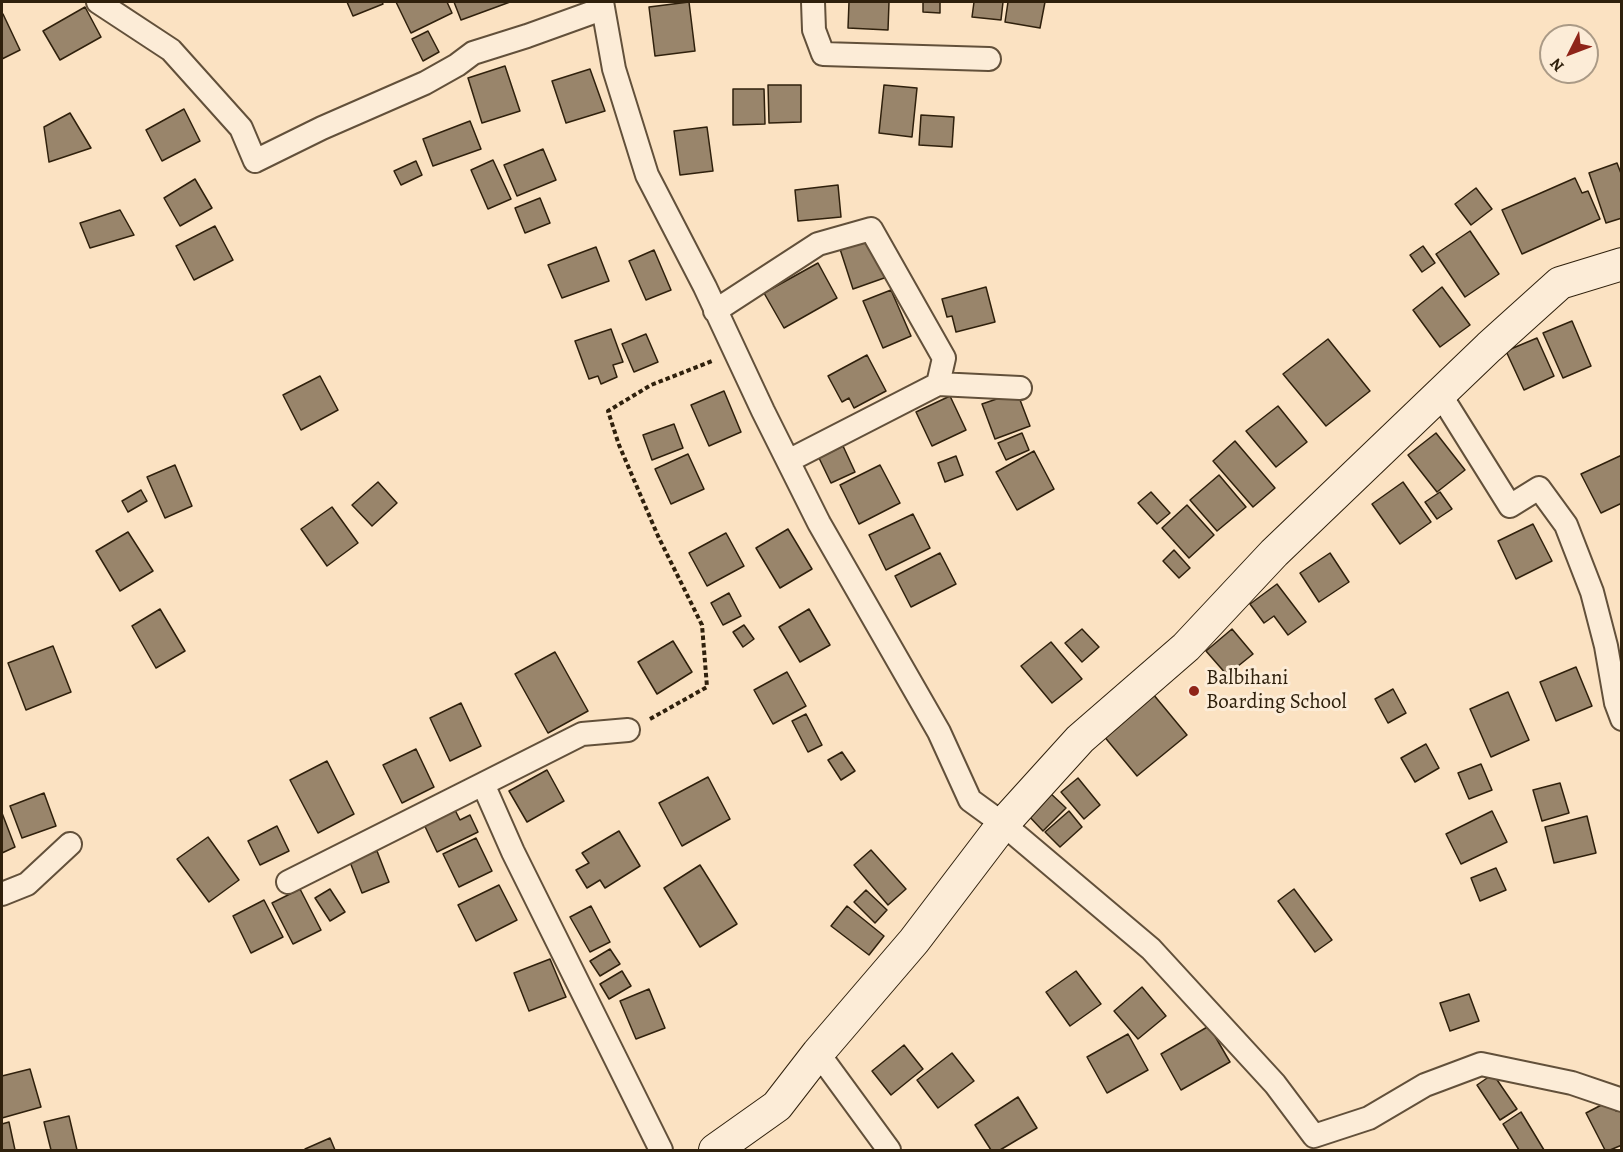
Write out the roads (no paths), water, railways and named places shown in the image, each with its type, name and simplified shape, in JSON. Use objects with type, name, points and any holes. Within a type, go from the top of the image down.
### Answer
[{"type":"street","points":[[98,2],[171,50],[241,128],[255,161],[425,82],[457,65],[473,53],[602,5],[614,69],[647,176],[705,287],[819,523],[939,732],[970,801],[1003,824],[1151,949],[1275,1084],[1314,1136],[1369,1118],[1425,1085],[1481,1064],[1572,1083],[1622,1100]]},
{"type":"street","points":[[813,2],[814,30],[823,54],[989,59]]},
{"type":"street","points":[[715,311],[818,244],[871,229],[944,358],[938,384]]},
{"type":"street","points":[[715,1150],[777,1106],[818,1053],[914,941],[1003,824],[1080,740],[1186,647],[1274,554],[1440,394],[1560,283],[1622,264]]},
{"type":"street","points":[[788,461],[938,384],[1020,388]]},
{"type":"street","points":[[1440,394],[1510,506],[1539,488],[1566,525],[1592,591],[1606,646],[1616,704],[1622,720]]},
{"type":"street","points":[[288,882],[582,734],[628,730]]},
{"type":"street","points":[[483,784],[513,852],[661,1150]]},
{"type":"street","points":[[2,894],[27,884],[70,844]]},
{"type":"street","points":[[818,1053],[890,1150]]},
{"type":"place","name":"Balbihani Boarding School","points":[[1194,691]]}]
